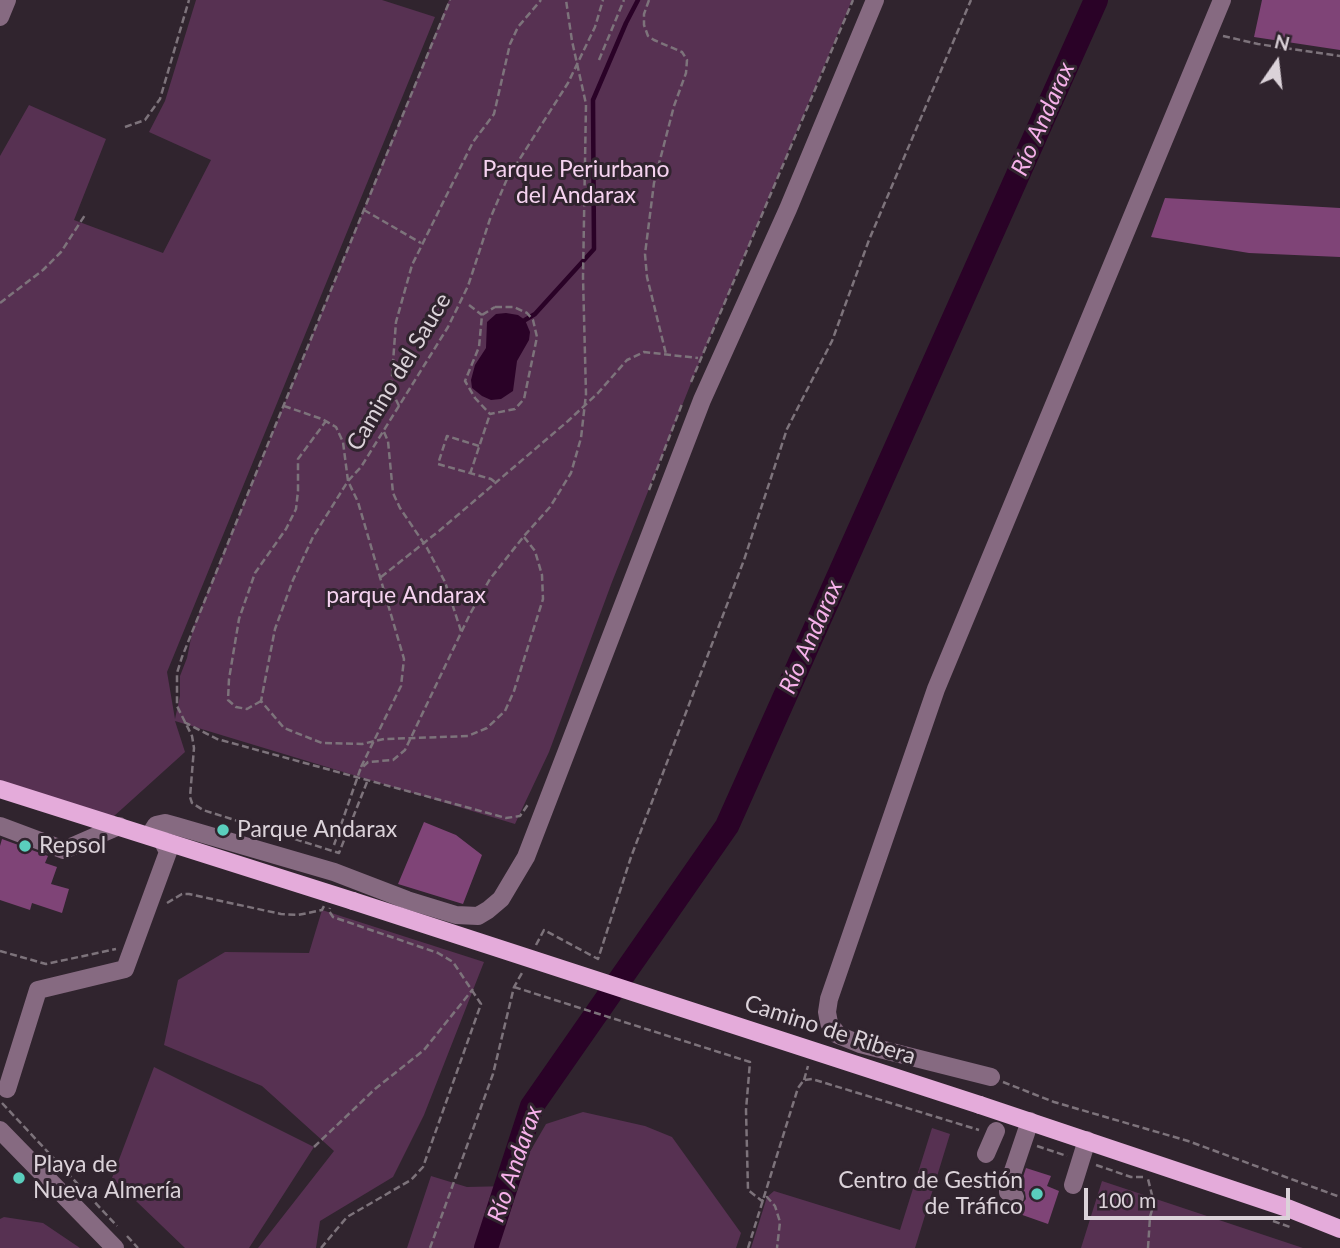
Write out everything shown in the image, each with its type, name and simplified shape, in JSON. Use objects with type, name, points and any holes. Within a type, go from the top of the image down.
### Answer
[{"type":"main road","name":"Camino de Ribera","points":[[0,789],[155,838],[329,899],[353,901],[1030,1121],[1087,1140],[1151,1170],[1290,1209],[1340,1219]]},
{"type":"main road","name":"Camino de Ribera","points":[[1290,1209],[1340,1229]]},
{"type":"street","points":[[0,17],[7,0]]},
{"type":"street","points":[[4,1095],[38,990],[125,969],[168,852],[155,838],[156,825],[176,825],[334,872],[456,915],[478,916],[501,900],[526,857],[702,400],[788,209],[875,0]]},
{"type":"street","points":[[991,1077],[860,1044],[838,1035],[829,1023],[829,999],[936,688],[1222,0]]},
{"type":"street","points":[[0,827],[64,849],[119,826]]},
{"type":"street","points":[[1015,1197],[1009,1192],[1008,1186],[1030,1121]]},
{"type":"street","points":[[0,1130],[116,1248]]},
{"type":"street","points":[[986,1154],[996,1131]]},
{"type":"street","points":[[1073,1185],[1087,1140]]},
{"type":"path","points":[[125,127],[145,120],[160,99],[189,0]]},
{"type":"path","points":[[370,782],[366,783],[339,853],[208,813],[192,803],[190,792],[194,748],[192,736],[177,706],[177,673],[181,657],[450,0]]},
{"type":"path","points":[[399,406],[391,389],[396,322],[412,265],[473,142],[494,114],[510,44],[518,27],[541,0]]},
{"type":"path","points":[[360,770],[368,762],[386,762],[399,756],[412,738],[461,631],[490,579],[550,507],[571,473],[580,438],[586,394],[586,104],[566,0]]},
{"type":"path","name":"Camino del Sauce","points":[[334,845],[360,770],[401,686],[404,659],[358,502],[348,481],[361,467],[448,327],[468,286],[507,179],[568,83],[595,27],[603,0]]},
{"type":"path","points":[[599,60],[624,0]]},
{"type":"path","points":[[649,0],[643,14],[648,36],[682,52],[687,60],[654,183],[645,254],[647,277],[666,354]]},
{"type":"path","points":[[691,383],[853,0]]},
{"type":"path","points":[[532,953],[544,930],[598,958],[631,856],[744,560],[787,429],[832,341],[874,227],[971,0]]},
{"type":"path","points":[[1209,33],[1258,44],[1340,56]]},
{"type":"path","points":[[365,210],[421,243]]},
{"type":"path","points":[[0,303],[43,271],[61,252],[85,215]]},
{"type":"path","points":[[469,305],[482,315]]},
{"type":"path","points":[[482,315],[495,307],[514,307],[527,313],[533,320],[537,337],[524,399],[515,409],[489,414]]},
{"type":"path","points":[[482,315],[480,347],[465,381],[489,414]]},
{"type":"path","points":[[381,577],[585,406],[627,360],[645,352],[698,358]]},
{"type":"path","points":[[649,492],[683,403]]},
{"type":"path","points":[[284,406],[326,421],[337,427],[343,442],[348,481],[313,537],[293,580],[275,629],[261,701],[247,709],[236,707],[228,700],[239,619],[255,573],[286,529],[296,509],[299,459],[326,421]]},
{"type":"path","points":[[470,474],[489,414]]},
{"type":"path","points":[[383,431],[388,440],[393,493],[445,582],[461,631]]},
{"type":"path","points":[[479,446],[447,436],[438,464],[491,479],[495,483]]},
{"type":"path","points":[[261,701],[284,728],[322,743],[362,744],[374,740],[468,736],[487,727],[505,711],[514,691],[544,599],[542,575],[535,551],[524,536]]},
{"type":"path","points":[[184,722],[217,739],[506,818],[520,816],[534,793]]},
{"type":"path","points":[[161,911],[167,903],[182,894],[298,915],[322,910],[329,899]]},
{"type":"path","points":[[321,1248],[346,1217],[411,1181],[423,1167],[481,1004],[453,962],[438,953],[333,917],[329,911],[329,899]]},
{"type":"path","points":[[0,951],[46,964],[124,947]]},
{"type":"path","points":[[430,1248],[492,1074],[514,987],[526,964]]},
{"type":"path","points":[[514,987],[750,1062],[746,1110],[748,1190],[762,1201]]},
{"type":"path","points":[[314,1147],[375,1090],[424,1050],[473,989]]},
{"type":"path","points":[[991,1077],[1054,1102],[1188,1141],[1340,1197]]},
{"type":"path","points":[[748,1248],[798,1088],[804,1080],[812,1079],[988,1132],[996,1131]]},
{"type":"path","points":[[4,1095],[138,1248]]},
{"type":"path","points":[[1024,1141],[1131,1177],[1151,1170],[1154,1203],[1147,1248]]},
{"type":"path","points":[[762,1201],[767,1197],[775,1206],[780,1222],[777,1248]]},
{"type":"path","points":[[1273,1221],[1298,1230]]},
{"type":"green space","name":"parque Andarax","points":[[196,0],[382,0],[435,17],[167,672],[175,719],[180,696],[180,676],[193,628],[449,0],[852,0],[695,373],[612,582],[549,752],[515,824],[175,721],[185,752],[113,817],[0,781],[0,156],[29,105],[106,139],[74,220],[163,253],[211,160],[149,132],[165,101]]},
{"type":"green space","points":[[322,910],[484,962],[424,1115],[393,1177],[320,1221],[316,1248],[258,1248],[334,1151],[262,1086],[164,1045],[178,980],[225,952],[309,953]]},
{"type":"green space","points":[[154,1067],[314,1147],[249,1248],[185,1248],[112,1178]]},
{"type":"green space","points":[[583,1112],[645,1126],[672,1137],[741,1233],[736,1248],[407,1248],[431,1176],[467,1187],[510,1186],[546,1124]]},
{"type":"green space","points":[[932,1128],[950,1134],[915,1248],[751,1248],[767,1197],[774,1191],[900,1230]]},
{"type":"green space","points":[[1102,1181],[1303,1248],[1081,1248]]},
{"type":"green space","points":[[4,1217],[43,1223],[80,1248],[0,1248],[0,1219]]},
{"type":"shaded area","points":[[496,314],[518,315],[525,320],[530,332],[529,340],[517,361],[513,391],[501,399],[491,400],[472,388],[471,380],[475,365],[486,348],[487,322]]},
{"type":"building","points":[[1262,0],[1340,0],[1340,50],[1254,37]]},
{"type":"building","points":[[1165,198],[1340,208],[1340,257],[1249,253],[1151,237]]},
{"type":"building","points":[[424,822],[456,835],[482,855],[463,904],[398,884]]},
{"type":"building","points":[[2,839],[48,856],[45,863],[57,867],[51,884],[69,889],[62,913],[32,903],[30,910],[0,900]]},
{"type":"building","name":"Centro de Gestión de Tráfico","points":[[1026,1168],[1051,1176],[1047,1186],[1059,1191],[1048,1224],[1011,1211],[1012,1208],[1020,1207],[1026,1199],[1020,1186]]},
{"type":"waterway","points":[[525,320],[535,314],[594,249],[593,100],[638,0]]},
{"type":"waterway","name":"Río Andarax","points":[[486,1248],[532,1106],[727,826],[1096,0]]},
{"type":"place","name":"Parque Andarax","points":[[223,830]]},
{"type":"place","name":"Repsol","points":[[25,846]]},
{"type":"place","name":"Playa de Nueva Almería","points":[[19,1178]]},
{"type":"place","name":"Centro de Gestión de Tráfico","points":[[1037,1194]]},
{"type":"park label","name":"Parque Periurbano del Andarax","points":[[576,183]]}]
